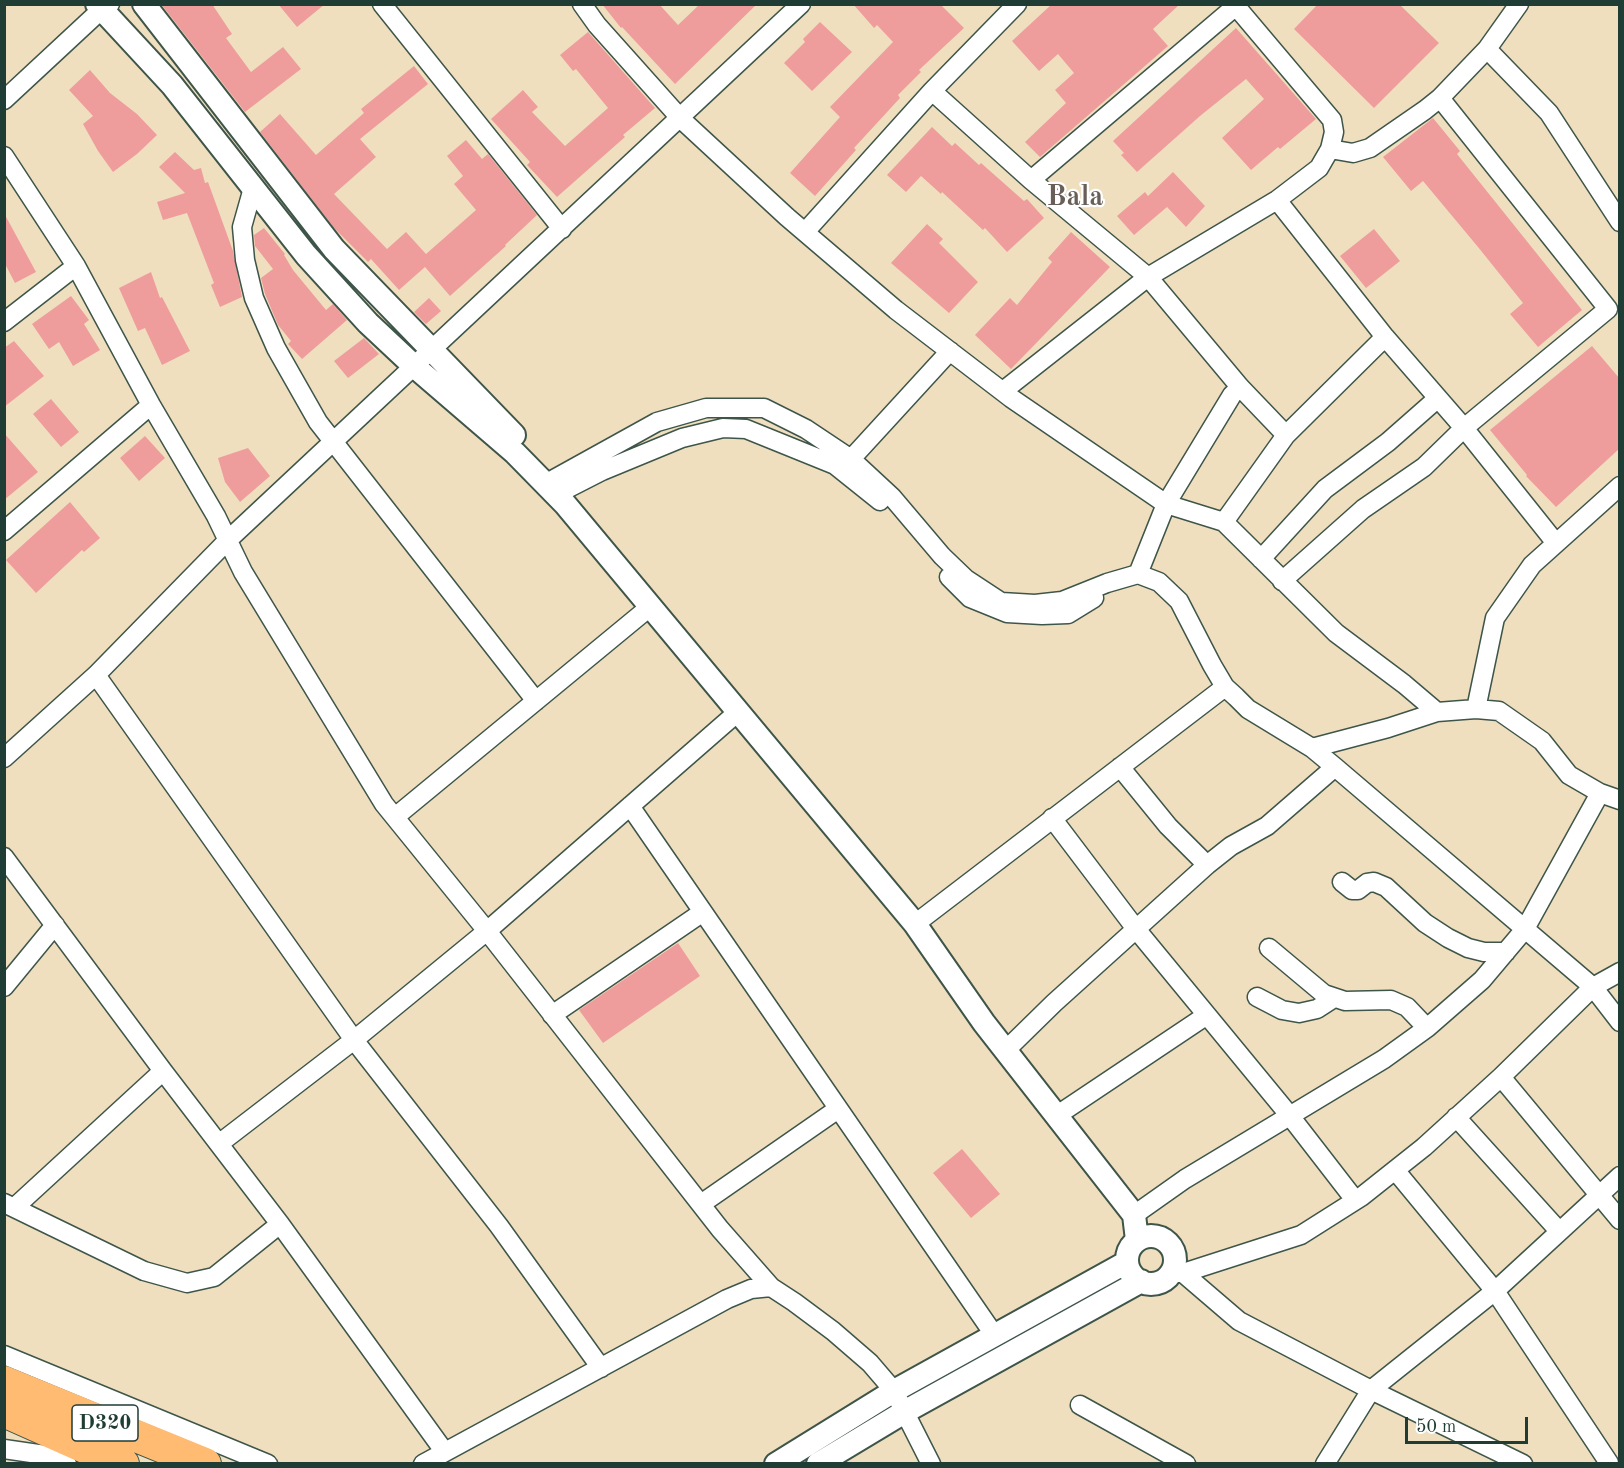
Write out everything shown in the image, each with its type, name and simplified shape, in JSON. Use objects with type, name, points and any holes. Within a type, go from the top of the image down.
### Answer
[{"type":"highway","name":"D320","points":[[4,1382],[205,1464]]},
{"type":"highway","name":"D320","points":[[4,1411],[123,1464]]},
{"type":"street","points":[[144,4],[334,249],[431,351],[557,490],[915,924],[1005,1051],[1134,1215],[1137,1240]]},
{"type":"street","points":[[382,4],[562,229]]},
{"type":"street","points":[[582,4],[597,26],[681,119],[805,232],[896,310],[1003,391],[1166,504],[1224,522],[1336,633],[1437,712]]},
{"type":"street","points":[[4,758],[96,675],[228,540],[681,119],[801,4]]},
{"type":"street","points":[[805,232],[932,91],[1017,4]]},
{"type":"street","points":[[1330,149],[1353,153],[1370,148],[1440,98],[1487,50],[1519,4]]},
{"type":"street","points":[[1003,391],[1148,277],[1277,200],[1319,168],[1330,149],[1334,132],[1332,120],[1235,5],[1031,180]]},
{"type":"street","points":[[4,100],[103,6],[172,85],[314,264],[368,323],[415,367],[557,490]]},
{"type":"street","points":[[1487,50],[1549,113],[1620,222]]},
{"type":"street","points":[[932,91],[1031,180],[1148,277],[1240,387],[1286,435]]},
{"type":"street","points":[[1282,581],[1363,508],[1424,467],[1464,428],[1614,305],[1440,98]]},
{"type":"street","points":[[4,156],[76,266],[151,405],[228,540],[243,572],[384,804],[487,931],[701,1204],[771,1287],[833,1331],[870,1363],[894,1391],[931,1464]]},
{"type":"street","points":[[253,188],[242,227],[245,260],[254,298],[286,367],[318,422],[536,701]]},
{"type":"street","points":[[1277,200],[1385,337],[1464,428],[1556,542]]},
{"type":"street","points":[[4,322],[76,266]]},
{"type":"street","points":[[1224,522],[1286,435],[1385,337]]},
{"type":"street","points":[[851,459],[950,351]]},
{"type":"street","points":[[1138,574],[1166,504],[1232,395],[1240,387]]},
{"type":"street","points":[[1261,559],[1325,489],[1388,442],[1438,398]]},
{"type":"street","points":[[4,531],[151,405]]},
{"type":"street","points":[[557,490],[596,457],[657,422],[706,408],[764,408],[806,429],[851,459],[892,497],[942,556],[966,579],[1001,602],[1035,604],[1062,601],[1107,583],[1138,574],[1159,582],[1179,600],[1225,687],[1248,709],[1312,748],[1335,767],[1593,987],[1620,1023]]},
{"type":"street","points":[[557,490],[682,438],[723,428],[746,429],[835,465],[849,475],[885,506],[937,566],[970,598],[1007,613],[1068,614],[1093,599],[1107,583]]},
{"type":"street","points":[[1476,709],[1495,618],[1532,565],[1620,486]]},
{"type":"street","points":[[395,817],[651,606]]},
{"type":"street","points":[[96,675],[354,1040],[499,1226],[601,1368]]},
{"type":"street","points":[[915,924],[1225,687]]},
{"type":"street","points":[[1312,748],[1388,728],[1437,712],[1476,709],[1499,711],[1542,741],[1569,775],[1600,793],[1620,800]]},
{"type":"street","points":[[220,1143],[354,1040],[487,931],[739,711]]},
{"type":"street","points":[[1120,767],[1168,826],[1207,866]]},
{"type":"street","points":[[1005,1051],[1062,996],[1207,866],[1231,846],[1267,826],[1335,767]]},
{"type":"street","points":[[1134,1215],[1185,1179],[1384,1059],[1427,1028],[1482,980],[1525,929],[1600,793]]},
{"type":"street","points":[[630,806],[995,1336]]},
{"type":"street","points":[[1052,819],[1136,929],[1290,1116],[1355,1200]]},
{"type":"street","points":[[4,857],[163,1071],[220,1143],[444,1451]]},
{"type":"street","points":[[1342,882],[1353,890],[1374,882],[1386,887],[1425,923],[1448,938],[1468,948],[1506,952]]},
{"type":"street","points":[[552,1015],[703,912]]},
{"type":"street","points":[[4,987],[55,925]]},
{"type":"street","points":[[1269,948],[1317,989],[1334,998],[1359,1002],[1391,1000],[1407,1007],[1427,1028]]},
{"type":"street","points":[[1523,1464],[1371,1390],[1239,1321],[1177,1273],[1171,1246],[1164,1240],[1155,1236],[1146,1236],[1131,1246],[1128,1254],[1127,1262],[1131,1274],[1141,1281],[1152,1284],[1177,1273],[1301,1235],[1355,1200],[1395,1170],[1501,1077],[1593,987],[1620,972]]},
{"type":"street","points":[[1257,997],[1282,1010],[1299,1013],[1317,1009],[1334,998]]},
{"type":"street","points":[[1056,1116],[1207,1015]]},
{"type":"street","points":[[163,1071],[10,1205],[144,1271],[187,1282],[214,1277],[280,1224]]},
{"type":"street","points":[[1501,1077],[1620,1220]]},
{"type":"street","points":[[701,1204],[838,1109]]},
{"type":"street","points":[[1456,1117],[1559,1231]]},
{"type":"street","points":[[1395,1170],[1495,1291],[1608,1463],[1620,1459]]},
{"type":"street","points":[[1325,1464],[1371,1390],[1495,1291],[1620,1176]]},
{"type":"street","points":[[776,1464],[894,1391],[1127,1262]]},
{"type":"street","points":[[818,1464],[906,1411],[1141,1281]]},
{"type":"street","points":[[423,1464],[727,1299],[750,1289],[771,1287]]},
{"type":"street","points":[[4,1355],[268,1464]]},
{"type":"street","points":[[1080,1405],[1186,1464]]},
{"type":"street","points":[[4,1449],[52,1456],[67,1464]]},
{"type":"building","points":[[161,4],[212,4],[232,34],[226,38],[251,72],[283,47],[301,69],[245,112]]},
{"type":"building","points":[[278,4],[325,4],[297,27]]},
{"type":"building","points":[[602,4],[659,4],[678,25],[700,4],[757,4],[675,84],[621,28]]},
{"type":"building","points":[[853,4],[940,4],[964,28],[919,70],[921,72],[898,95],[900,98],[854,148],[856,150],[815,196],[790,173],[840,117],[830,107],[893,42],[877,25],[874,28]]},
{"type":"building","points":[[1052,4],[1180,4],[1153,29],[1168,46],[1040,157],[1025,142],[1066,103],[1055,90],[1074,73],[1058,54],[1039,71],[1012,41]]},
{"type":"building","points":[[1318,4],[1399,4],[1439,43],[1374,108],[1294,29]]},
{"type":"building","points":[[820,22],[852,52],[812,91],[784,63],[805,42],[803,39]]},
{"type":"building","points":[[1236,28],[1316,119],[1251,170],[1222,138],[1264,99],[1246,79],[1137,172],[1121,155],[1124,153],[1113,141]]},
{"type":"building","points":[[588,32],[655,108],[557,197],[527,165],[530,162],[491,119],[523,90],[538,107],[532,112],[565,146],[608,108],[576,69],[573,71],[560,55]]},
{"type":"building","points":[[414,66],[428,84],[360,139],[376,157],[334,194],[387,249],[406,232],[426,254],[476,210],[454,184],[463,176],[447,156],[466,140],[482,159],[488,154],[537,215],[450,296],[425,267],[399,290],[371,259],[368,262],[334,228],[260,132],[280,114],[316,155],[364,113],[361,109]]},
{"type":"building","points":[[90,70],[110,93],[137,114],[157,135],[113,172],[83,124],[93,116],[69,90]]},
{"type":"building","points":[[1433,118],[1460,151],[1457,154],[1582,310],[1538,347],[1510,314],[1523,303],[1478,247],[1423,181],[1411,191],[1383,157]]},
{"type":"building","points":[[932,127],[952,146],[955,143],[979,165],[981,163],[1024,201],[1027,199],[1044,218],[1007,252],[985,228],[983,230],[921,176],[906,192],[887,175]]},
{"type":"building","points":[[175,152],[194,170],[201,168],[233,251],[242,297],[220,307],[211,285],[214,283],[187,213],[163,220],[157,202],[185,193],[159,167]]},
{"type":"building","points":[[1173,172],[1205,206],[1186,227],[1167,207],[1134,235],[1117,216],[1145,192],[1148,196]]},
{"type":"building","points":[[4,213],[36,272],[15,283],[4,262]]},
{"type":"building","points":[[927,224],[943,239],[939,243],[978,282],[949,313],[891,263]]},
{"type":"building","points":[[264,228],[285,254],[293,270],[326,310],[333,304],[347,320],[302,359],[288,344],[291,341],[278,325],[265,294],[261,278],[273,269],[255,246],[254,235]]},
{"type":"building","points":[[1374,229],[1400,261],[1366,288],[1340,256]]},
{"type":"building","points":[[1071,232],[1110,267],[1011,369],[975,335],[1010,298],[1017,305],[1052,262],[1048,258]]},
{"type":"building","points":[[151,272],[160,298],[162,297],[190,351],[162,365],[145,328],[138,331],[119,288]]},
{"type":"building","points":[[71,296],[89,320],[84,324],[100,350],[73,366],[59,342],[49,349],[32,324]]},
{"type":"building","points":[[429,298],[441,311],[426,324],[414,312]]},
{"type":"building","points":[[364,338],[379,354],[348,378],[334,361]]},
{"type":"building","points":[[14,341],[44,376],[4,407],[4,348]]},
{"type":"building","points":[[1592,346],[1620,379],[1620,448],[1556,507],[1526,476],[1490,430]]},
{"type":"building","points":[[51,399],[79,432],[61,447],[33,414]]},
{"type":"building","points":[[4,433],[38,472],[4,500]]},
{"type":"building","points":[[145,436],[165,458],[139,481],[120,458]]},
{"type":"building","points":[[248,448],[270,476],[240,502],[225,482],[218,458]]},
{"type":"building","points":[[70,502],[100,538],[84,552],[82,550],[36,593],[6,560]]},
{"type":"building","points":[[678,943],[700,976],[603,1043],[579,1010]]},
{"type":"building","points":[[962,1149],[1000,1194],[971,1218],[933,1173]]},
{"type":"district","name":"Bala","points":[[1075,198]]}]
